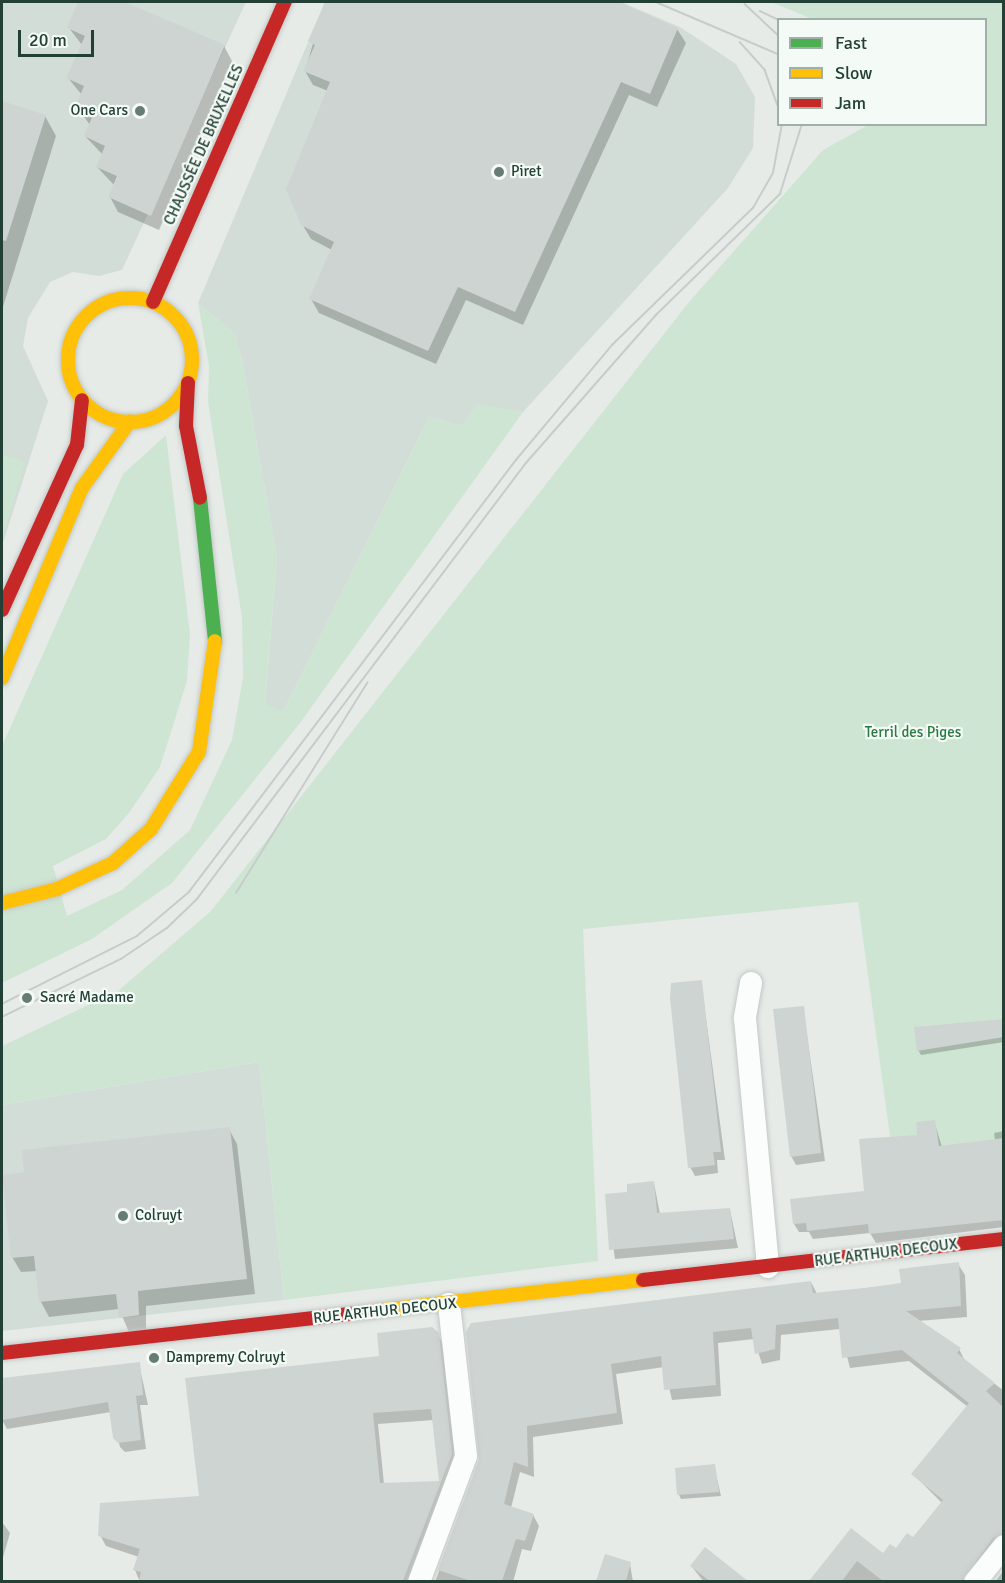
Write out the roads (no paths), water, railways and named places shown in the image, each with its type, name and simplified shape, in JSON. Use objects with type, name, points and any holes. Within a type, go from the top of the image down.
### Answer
[{"type":"main road","name":"CHAUSSÉE DE BRUXELLES","points":[[153,302],[285,2]]},
{"type":"main road","points":[[2,610],[77,445],[82,400],[69,368],[69,348],[84,318],[122,298],[153,302],[169,311],[189,341],[186,426],[213,580],[216,655],[199,752],[151,829],[113,862],[57,889],[2,903]]},
{"type":"main road","points":[[82,400],[107,418],[130,421],[169,408],[188,383]]},
{"type":"main road","points":[[2,678],[82,488],[130,421]]},
{"type":"main road","name":"RUE ARTHUR DECOUX","points":[[2,1353],[449,1304],[1004,1239]]},
{"type":"street","points":[[750,983],[745,1018],[768,1267]]},
{"type":"street","points":[[419,1581],[466,1456],[449,1304]]},
{"type":"street","points":[[975,1581],[1004,1546]]},
{"type":"tram line","points":[[656,2],[777,54]]},
{"type":"tram line","points":[[745,4],[777,34]]},
{"type":"tram line","points":[[760,11],[777,19]]},
{"type":"tram line","points":[[740,42],[765,70],[777,102]]},
{"type":"tram line","points":[[2,1004],[137,936],[189,892],[516,460],[612,345],[753,208],[773,173],[782,126]]},
{"type":"tram line","points":[[2,1017],[121,959],[167,928],[197,899],[526,463],[657,314],[780,194],[801,126]]},
{"type":"tram line","points":[[236,893],[367,683]]},
{"type":"place","name":"One Cars","points":[[140,111]]},
{"type":"place","name":"Piret","points":[[499,172]]},
{"type":"place","name":"Sacré Madame","points":[[27,998]]},
{"type":"place","name":"Colruyt","points":[[123,1216]]},
{"type":"place","name":"Dampremy Colruyt","points":[[154,1358]]},
{"type":"park label","name":"Terril des Piges","points":[[913,733]]}]
